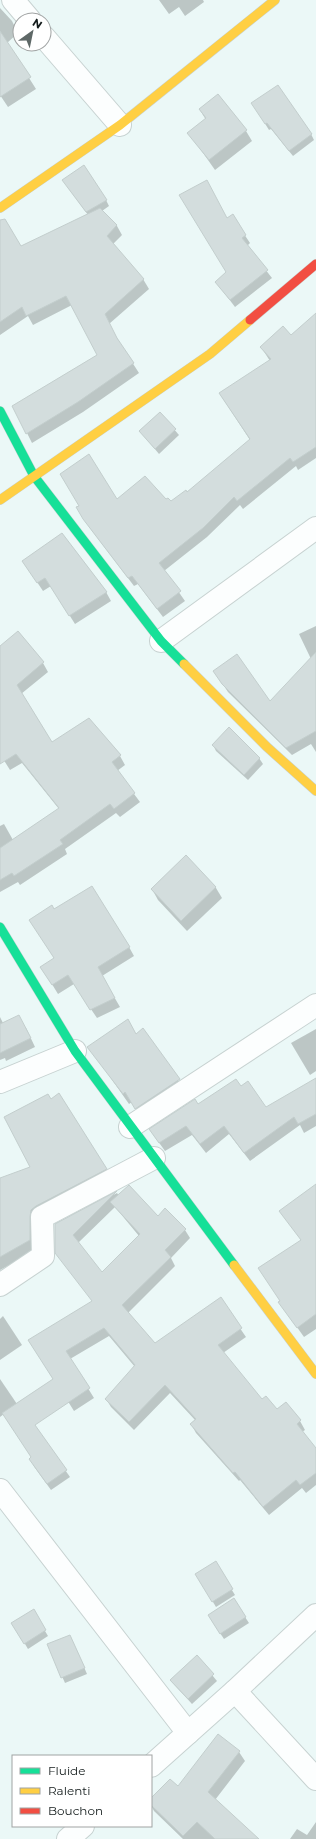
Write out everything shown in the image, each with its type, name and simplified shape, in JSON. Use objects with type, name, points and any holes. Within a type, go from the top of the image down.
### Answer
[{"type":"street","points":[[13,0],[23,12]]},
{"type":"street","points":[[0,208],[120,125],[275,0]]},
{"type":"street","points":[[52,46],[120,125]]},
{"type":"street","points":[[0,500],[210,354],[316,264]]},
{"type":"street","points":[[0,411],[34,476],[161,641],[267,747],[316,792]]},
{"type":"street","points":[[161,641],[316,528]]},
{"type":"street","points":[[0,927],[75,1051],[130,1127],[316,1374]]},
{"type":"street","points":[[130,1127],[316,1005]]},
{"type":"street","points":[[0,1082],[75,1051]]},
{"type":"street","points":[[0,1285],[43,1256],[42,1217],[154,1158]]},
{"type":"street","points":[[0,1490],[188,1733]]},
{"type":"street","points":[[152,1765],[235,1691],[316,1615]]},
{"type":"street","points":[[235,1691],[316,1779]]},
{"type":"street","points":[[68,1839],[82,1827]]},
{"type":"building","points":[[0,31],[12,49],[12,52],[14,52],[31,77],[0,97]]},
{"type":"building","points":[[278,85],[312,134],[289,151],[267,123],[265,124],[251,103]]},
{"type":"building","points":[[218,94],[247,130],[209,160],[187,133],[206,118],[199,109]]},
{"type":"building","points":[[84,165],[107,200],[86,212],[62,180]]},
{"type":"building","points":[[207,180],[227,218],[233,214],[246,235],[242,238],[268,270],[230,300],[215,282],[226,272],[179,195]]},
{"type":"building","points":[[100,208],[117,225],[107,236],[144,279],[105,314],[117,338],[134,363],[78,402],[26,434],[12,406],[97,355],[66,296],[26,316],[22,307],[0,322],[0,220],[5,219],[21,246]]},
{"type":"building","points":[[316,313],[316,447],[293,462],[290,458],[237,501],[234,497],[203,528],[159,563],[181,591],[157,609],[132,576],[128,578],[83,519],[76,507],[79,506],[60,474],[89,454],[117,499],[145,476],[166,499],[168,498],[171,501],[186,490],[187,492],[250,439],[219,393],[271,359],[260,347],[283,326],[291,335]]},
{"type":"building","points":[[160,412],[176,429],[155,449],[139,431]]},
{"type":"building","points":[[62,533],[107,592],[69,616],[45,578],[37,583],[22,561]]},
{"type":"building","points":[[18,631],[44,662],[17,685],[52,742],[89,718],[121,755],[112,762],[135,793],[114,809],[110,804],[60,840],[63,844],[14,876],[12,873],[0,880],[0,848],[59,808],[16,754],[0,764],[0,646]]},
{"type":"building","points":[[316,652],[316,731],[286,748],[222,684],[213,671],[237,654],[270,701]]},
{"type":"building","points":[[229,727],[260,758],[244,775],[212,745]]},
{"type":"building","points":[[186,855],[216,887],[181,921],[151,889]]},
{"type":"building","points":[[92,886],[130,947],[98,967],[115,998],[90,1010],[68,975],[52,985],[40,967],[54,958],[29,920],[52,905],[54,909]]},
{"type":"building","points":[[19,1015],[31,1038],[0,1053],[0,1024]]},
{"type":"building","points":[[128,1019],[136,1034],[143,1028],[180,1079],[135,1109],[125,1092],[123,1094],[87,1047]]},
{"type":"building","points":[[316,1078],[316,1114],[298,1124],[294,1117],[244,1153],[224,1126],[200,1144],[186,1126],[159,1143],[149,1129],[195,1099],[198,1104],[236,1079],[241,1086],[248,1081],[266,1107]]},
{"type":"building","points":[[59,1093],[107,1169],[31,1210],[30,1240],[0,1257],[0,1178],[30,1167],[4,1117],[48,1094],[51,1099]]},
{"type":"building","points":[[316,1184],[316,1314],[297,1328],[278,1302],[280,1301],[258,1268],[301,1240],[279,1211]]},
{"type":"building","points":[[129,1185],[158,1216],[165,1208],[186,1229],[165,1250],[171,1257],[122,1305],[155,1343],[221,1297],[242,1328],[218,1345],[262,1399],[266,1396],[277,1409],[286,1402],[301,1420],[297,1424],[316,1448],[316,1473],[300,1485],[296,1480],[263,1507],[235,1472],[233,1473],[190,1424],[196,1419],[165,1385],[129,1422],[105,1399],[135,1365],[104,1328],[66,1351],[90,1388],[35,1425],[67,1470],[47,1484],[29,1459],[31,1457],[2,1413],[53,1379],[28,1340],[92,1301],[55,1253],[55,1224],[117,1191],[73,1235],[102,1272],[140,1234],[110,1202]]},
{"type":"building","points":[[216,1561],[233,1589],[212,1602],[195,1574]]},
{"type":"building","points":[[234,1598],[246,1617],[220,1634],[208,1615]]},
{"type":"building","points":[[34,1609],[46,1630],[24,1644],[11,1623]]},
{"type":"building","points":[[70,1635],[85,1668],[61,1678],[47,1644]]},
{"type":"building","points":[[197,1655],[214,1674],[188,1699],[170,1680]]},
{"type":"building","points":[[218,1734],[240,1751],[208,1792],[259,1839],[215,1839],[197,1822],[183,1836],[152,1806],[152,1797],[170,1779],[178,1786]]},
{"type":"traffic: fast","points":[[0,411],[34,476],[161,641],[184,664]]},
{"type":"traffic: fast","points":[[0,927],[75,1051],[234,1265]]},
{"type":"traffic: slow","points":[[0,208],[120,125],[275,0]]},
{"type":"traffic: slow","points":[[0,500],[210,354],[250,320]]},
{"type":"traffic: slow","points":[[184,664],[267,747],[316,791]]},
{"type":"traffic: slow","points":[[234,1265],[316,1374]]},
{"type":"traffic: jam","points":[[250,320],[316,264]]}]
